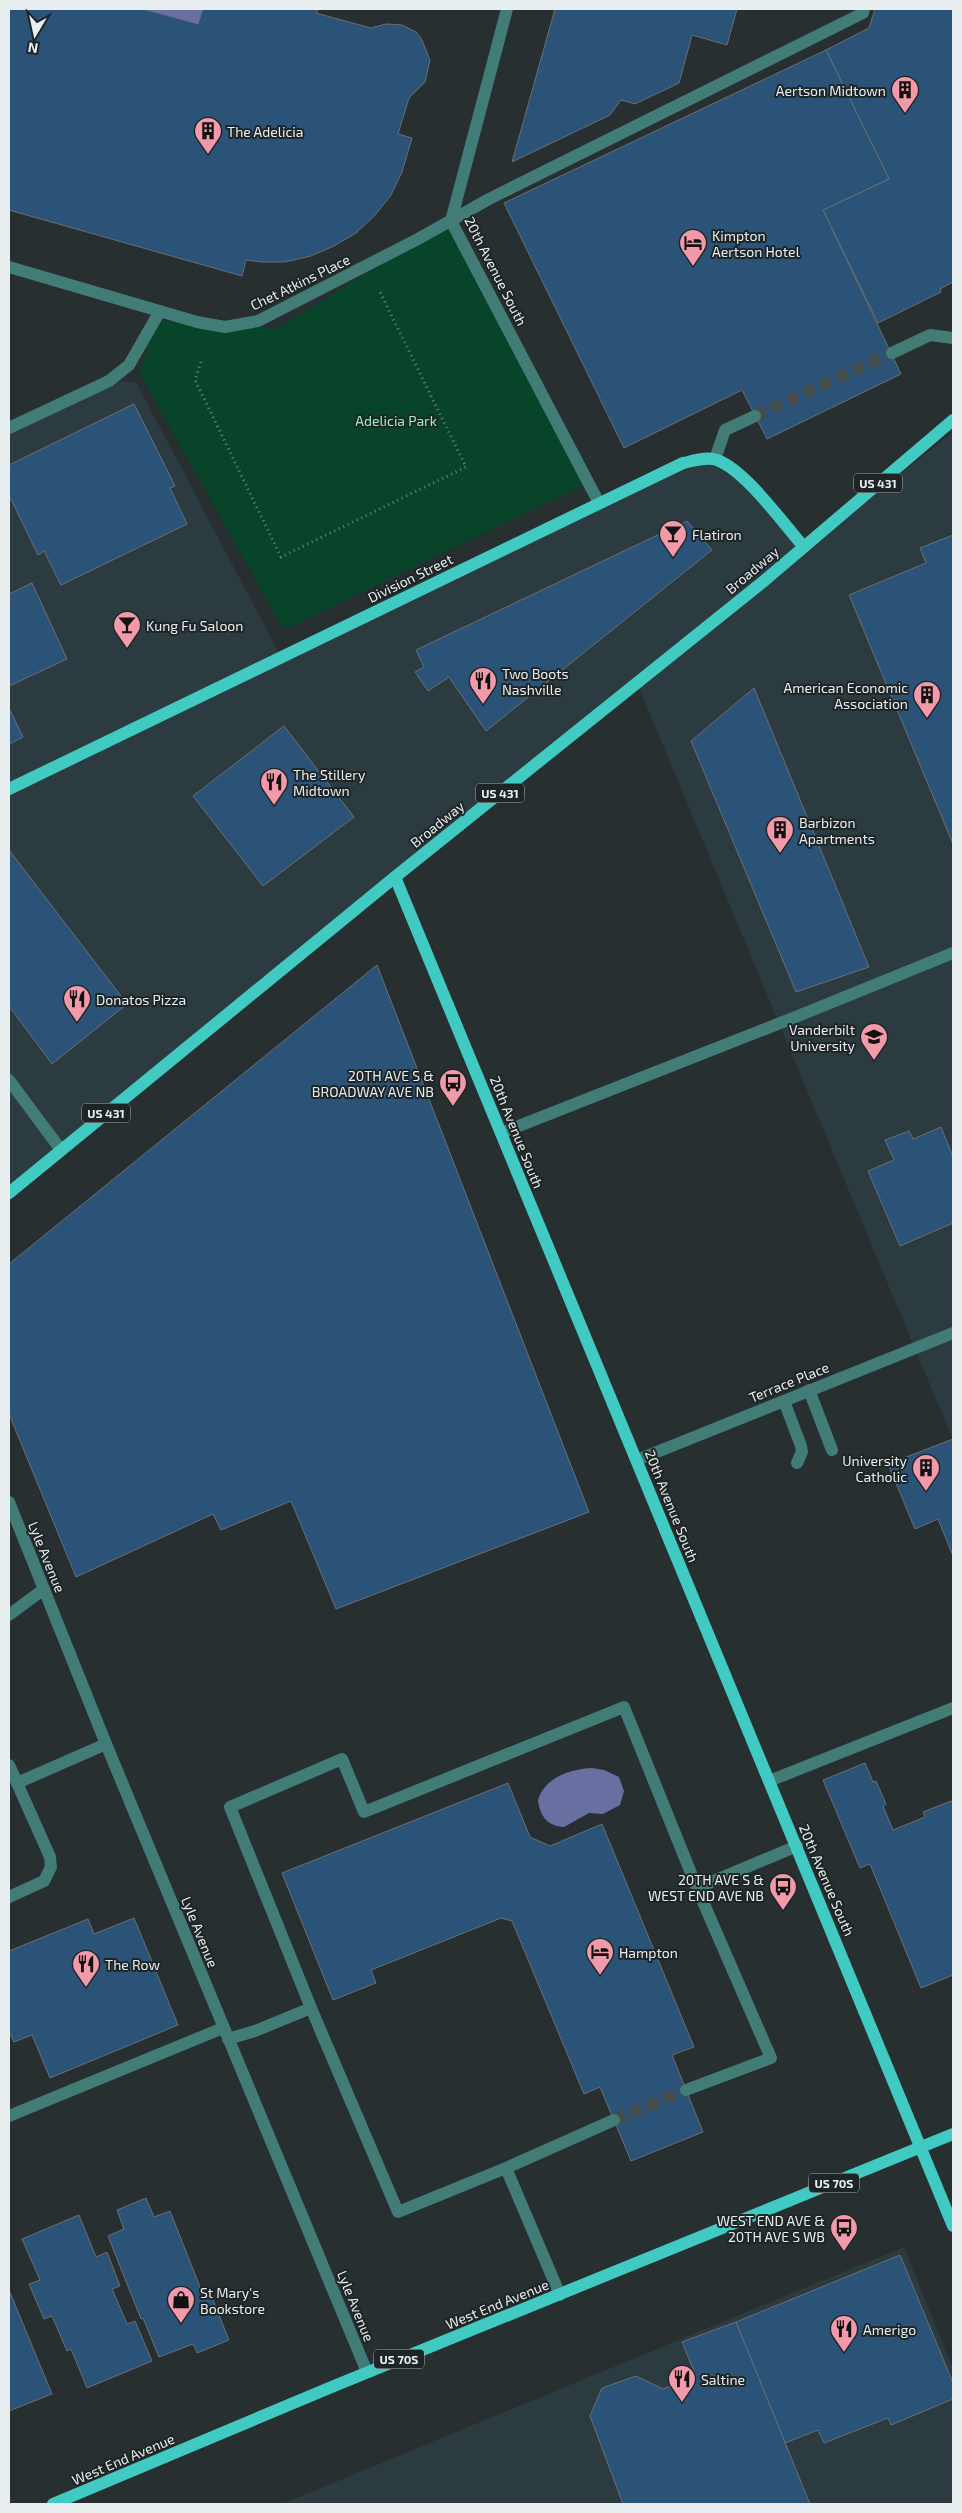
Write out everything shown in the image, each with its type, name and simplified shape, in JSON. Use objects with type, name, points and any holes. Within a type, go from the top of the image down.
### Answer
[{"type":"main road","name":"Broadway","points":[[9,1193],[764,580],[953,420]]},
{"type":"main road","name":"Division Street","points":[[9,789],[683,463],[715,459]]},
{"type":"main road","points":[[715,459],[729,466],[754,489],[803,546]]},
{"type":"main road","name":"20th Avenue South","points":[[396,877],[953,2226]]},
{"type":"main road","name":"West End Avenue","points":[[53,2504],[367,2372],[953,2134]]},
{"type":"street","name":"20th Avenue South","points":[[507,9],[451,221],[599,503]]},
{"type":"street","name":"Chet Atkins Place","points":[[9,267],[160,311],[225,327],[258,321],[451,221],[489,199],[863,13],[864,9]]},
{"type":"street","points":[[9,428],[109,381],[129,365],[160,311]]},
{"type":"street","points":[[892,353],[930,335],[953,338]]},
{"type":"street","points":[[715,459],[725,430],[755,416]]},
{"type":"street","points":[[502,1132],[953,953]]},
{"type":"street","points":[[9,1080],[61,1150]]},
{"type":"street","name":"Terrace Place","points":[[637,1460],[953,1333]]},
{"type":"street","points":[[809,1390],[832,1450]]},
{"type":"street","points":[[784,1401],[801,1446],[802,1452],[797,1463]]},
{"type":"street","name":"Lyle Avenue","points":[[9,1502],[106,1744],[367,2372]]},
{"type":"street","points":[[9,1615],[44,1588]]},
{"type":"street","points":[[614,2120],[506,2168],[398,2212],[230,1807],[342,1759],[364,1812],[624,1707],[698,1888],[771,2058],[686,2090]]},
{"type":"street","points":[[770,1781],[953,1708]]},
{"type":"street","points":[[17,1783],[106,1744]]},
{"type":"street","points":[[9,1765],[50,1857],[51,1867],[44,1881],[9,1897]]},
{"type":"street","points":[[698,1888],[797,1846]]},
{"type":"street","points":[[9,2116],[226,2034],[255,2032],[312,2008]]},
{"type":"street","points":[[506,2168],[560,2295]]},
{"type":"path","points":[[201,362],[195,380],[281,557],[466,467],[367,265]]},
{"type":"shaded area","points":[[109,381],[136,382],[281,657],[683,463],[729,466],[803,546],[707,627],[953,432],[953,1440],[637,683],[9,1193],[9,428]]},
{"type":"shaded area","points":[[904,2247],[953,2369],[953,2504],[282,2504]]},
{"type":"green space","name":"Adelicia Park","points":[[451,221],[588,483],[284,630],[140,374],[155,320],[276,329]]},
{"type":"water","points":[[143,9],[203,9],[198,24]]},
{"type":"water","points":[[592,1768],[604,1770],[619,1777],[624,1791],[620,1805],[603,1814],[589,1813],[564,1827],[553,1825],[545,1819],[538,1800],[546,1785],[568,1772]]},
{"type":"building","name":"The Adelicia","points":[[9,9],[143,9],[198,24],[203,9],[318,9],[316,13],[371,28],[386,24],[402,25],[416,32],[421,38],[430,60],[425,82],[409,98],[398,134],[412,138],[402,172],[391,195],[375,215],[356,233],[334,246],[311,256],[285,262],[246,260],[242,276],[9,210]]},
{"type":"building","points":[[555,9],[737,9],[727,45],[692,35],[679,83],[635,104],[621,100],[610,115],[512,162]]},
{"type":"building","name":"Aertson Midtown","points":[[875,9],[953,9],[953,282],[940,289],[941,292],[878,323],[823,210],[889,179],[826,50],[869,28]]},
{"type":"building","name":"Kimpton Aertson Hotel","points":[[826,50],[889,179],[823,210],[901,374],[767,439],[742,390],[624,448],[504,203]]},
{"type":"building","points":[[134,404],[175,486],[170,488],[187,524],[61,585],[44,551],[38,555],[9,495],[9,465]]},
{"type":"building","points":[[687,521],[712,550],[486,731],[449,677],[428,691],[415,672],[424,667],[416,650]]},
{"type":"building","name":"American Economic Association","points":[[953,535],[953,844],[849,595],[926,563],[920,548]]},
{"type":"building","points":[[32,583],[67,659],[9,686],[9,594]]},
{"type":"building","name":"Barbizon Apartments","points":[[754,688],[869,967],[796,992],[691,741]]},
{"type":"building","points":[[9,708],[23,737],[9,744]]},
{"type":"building","name":"The Stillery Midtown","points":[[284,726],[354,817],[263,886],[193,796]]},
{"type":"building","points":[[9,850],[127,1004],[52,1064],[9,1006]]},
{"type":"building","points":[[377,965],[589,1512],[336,1609],[291,1501],[221,1530],[213,1514],[76,1577],[9,1414],[9,1264]]},
{"type":"building","points":[[941,1127],[953,1157],[953,1223],[900,1246],[868,1171],[894,1160],[885,1140],[909,1131],[913,1139]]},
{"type":"building","name":"University Catholic","points":[[953,1439],[953,1556],[938,1519],[915,1529],[888,1464]]},
{"type":"building","points":[[865,1763],[873,1782],[876,1781],[886,1804],[883,1806],[893,1830],[925,1817],[923,1812],[951,1801],[953,1804],[953,1975],[921,1988],[870,1864],[860,1868],[823,1780]]},
{"type":"building","name":"Hampton","points":[[508,1783],[530,1837],[550,1846],[602,1824],[694,2047],[672,2055],[703,2132],[631,2161],[600,2087],[584,2094],[512,1921],[501,1918],[371,1970],[376,1983],[333,2000],[282,1873]]},
{"type":"building","name":"The Row","points":[[134,1918],[178,2025],[50,2078],[32,2035],[14,2042],[9,2031],[9,1951],[88,1919],[94,1934]]},
{"type":"building","points":[[146,2198],[154,2217],[170,2211],[202,2292],[209,2290],[229,2340],[197,2353],[193,2344],[159,2357],[143,2318],[141,2319],[108,2236],[124,2229],[117,2210]]},
{"type":"building","points":[[79,2215],[96,2257],[107,2252],[120,2286],[112,2289],[127,2324],[135,2321],[152,2361],[87,2388],[71,2349],[67,2351],[52,2316],[44,2319],[29,2284],[40,2280],[22,2239]]},
{"type":"building","name":"Amerigo","points":[[900,2255],[953,2383],[953,2399],[891,2425],[888,2418],[824,2443],[818,2430],[785,2443],[736,2322]]},
{"type":"building","points":[[9,2290],[52,2394],[9,2411]]},
{"type":"building","name":"Saltine","points":[[736,2322],[810,2504],[623,2504],[590,2416],[602,2388],[636,2376],[663,2389],[696,2376],[682,2342]]},
{"type":"tunnel","points":[[755,416],[892,353]]},
{"type":"tunnel","points":[[614,2120],[686,2090]]},
{"type":"place","name":"Aertson Midtown","points":[[905,114]]},
{"type":"place","name":"The Adelicia","points":[[208,155]]},
{"type":"place","name":"Kimpton Aertson Hotel","points":[[693,267]]},
{"type":"place","name":"Flatiron","points":[[673,558]]},
{"type":"place","name":"Kung Fu Saloon","points":[[127,649]]},
{"type":"place","name":"Two Boots Nashville","points":[[483,705]]},
{"type":"place","name":"American Economic Association","points":[[927,719]]},
{"type":"place","name":"The Stillery Midtown","points":[[274,806]]},
{"type":"place","name":"Barbizon Apartments","points":[[780,854]]},
{"type":"place","name":"Donatos Pizza","points":[[77,1023]]},
{"type":"place","name":"Vanderbilt University","points":[[874,1061]]},
{"type":"place","name":"20TH AVE S & BROADWAY AVE NB","points":[[453,1107]]},
{"type":"place","name":"University Catholic","points":[[926,1492]]},
{"type":"place","name":"20TH AVE S & WEST END AVE NB","points":[[783,1911]]},
{"type":"place","name":"Hampton","points":[[600,1976]]},
{"type":"place","name":"The Row","points":[[86,1988]]},
{"type":"place","name":"WEST END AVE & 20TH AVE S WB","points":[[844,2252]]},
{"type":"place","name":"St Mary's Bookstore","points":[[181,2324]]},
{"type":"place","name":"Amerigo","points":[[844,2353]]},
{"type":"place","name":"Saltine","points":[[682,2403]]}]
